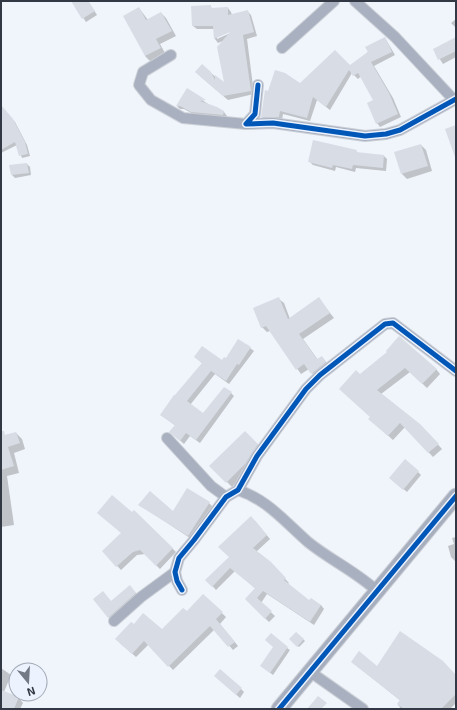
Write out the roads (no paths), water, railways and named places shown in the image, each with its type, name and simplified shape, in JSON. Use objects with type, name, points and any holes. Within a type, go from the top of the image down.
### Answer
[{"type":"street","points":[[282,48],[334,1]]},
{"type":"street","points":[[171,55],[143,72],[139,85],[151,100],[183,118],[246,124],[273,123],[344,134],[372,136],[400,130],[455,100],[395,37],[355,1]]},
{"type":"street","points":[[246,124],[255,114],[258,84]]},
{"type":"street","points":[[182,590],[177,581],[175,572],[179,558],[226,497],[238,490],[257,456],[306,389],[320,375],[385,324],[393,323],[456,371]]},
{"type":"street","points":[[167,438],[211,486],[226,497]]},
{"type":"street","points":[[238,490],[253,495],[274,509],[309,542],[363,578],[378,592]]},
{"type":"street","points":[[279,709],[309,671],[378,592],[456,496]]},
{"type":"street","points":[[114,621],[175,572]]},
{"type":"street","points":[[309,671],[363,709]]}]
